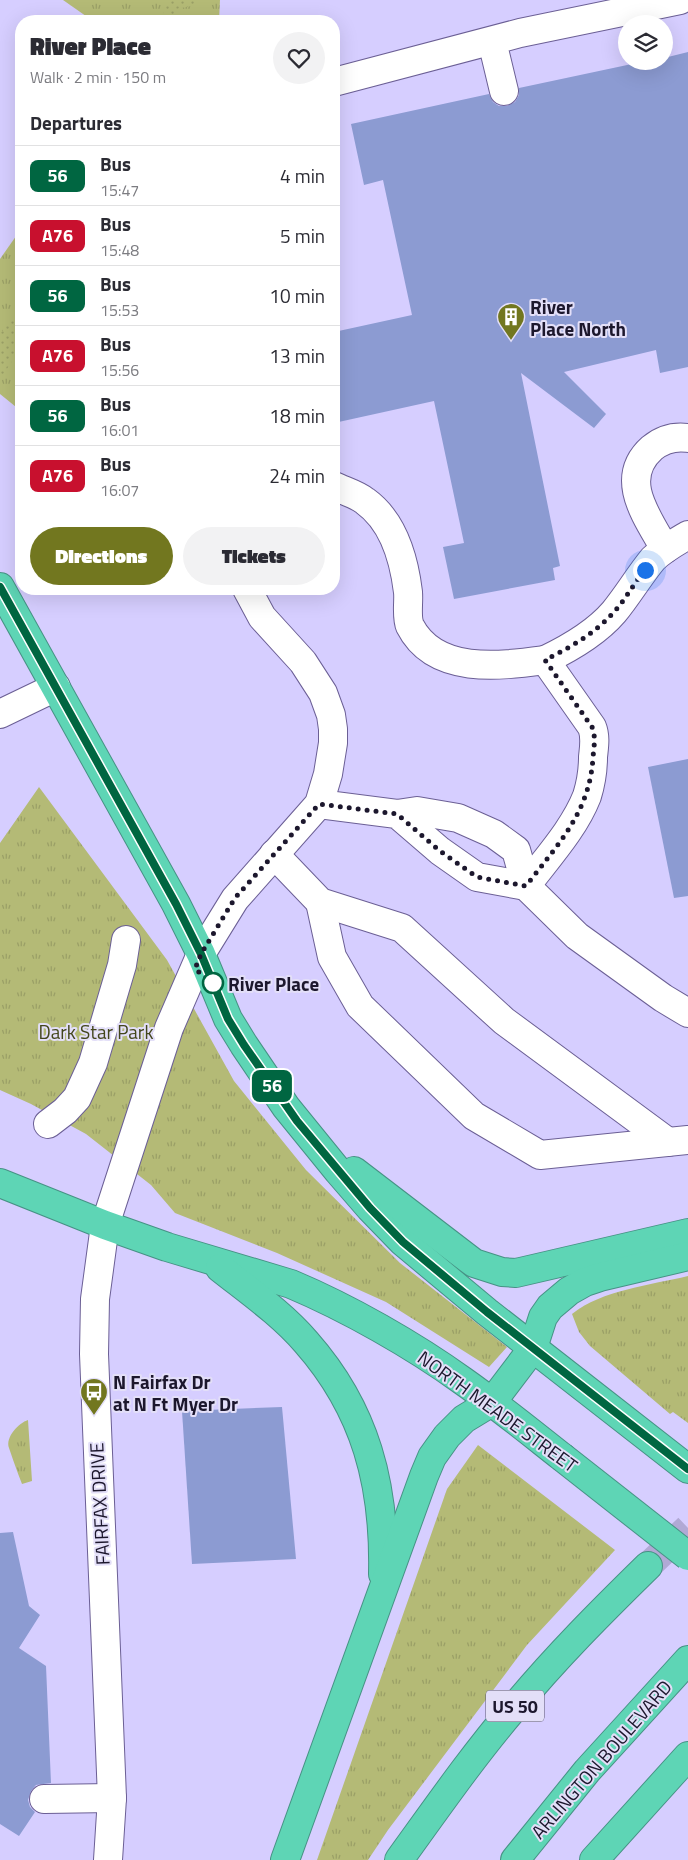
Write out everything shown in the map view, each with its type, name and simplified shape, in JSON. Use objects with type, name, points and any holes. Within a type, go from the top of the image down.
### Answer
[{"type":"highway","points":[[0,587],[176,904],[201,954],[228,1019],[286,1107],[364,1200],[403,1242],[533,1348],[688,1469]]},
{"type":"highway","points":[[309,1136],[474,1262],[502,1272],[516,1273],[688,1233]]},
{"type":"highway","name":"NORTH MEADE STREET","points":[[0,1183],[105,1225],[271,1277],[310,1292],[418,1351],[492,1402],[688,1556]]},
{"type":"highway","points":[[285,1860],[432,1457],[464,1419],[492,1402],[533,1348],[544,1317],[550,1307],[569,1291],[585,1282],[600,1277],[688,1256]]},
{"type":"highway","points":[[210,1259],[268,1306],[307,1343],[339,1387],[354,1412],[372,1459],[378,1486],[383,1550],[382,1595]]},
{"type":"highway","name":"US 50","points":[[399,1860],[470,1762],[513,1708],[558,1657],[648,1566]]},
{"type":"highway","name":"ARLINGTON BOULEVARD","points":[[515,1860],[604,1752],[688,1660]]},
{"type":"highway","points":[[594,1860],[688,1756]]},
{"type":"street","points":[[340,80],[492,40],[680,0]]},
{"type":"street","points":[[492,40],[504,91]]},
{"type":"street","points":[[665,549],[637,494],[636,480],[640,464],[646,454],[660,442],[678,436],[688,438]]},
{"type":"street","points":[[340,489],[364,500],[376,510],[392,534],[399,548],[408,591],[410,625],[428,649],[462,663],[509,665],[545,660],[578,642],[613,613],[654,559],[665,549],[688,535]]},
{"type":"street","points":[[250,595],[262,617],[303,662],[323,693],[328,705],[333,729],[333,743],[328,774],[319,804],[397,814],[417,811],[458,818],[494,834],[516,850],[526,886],[577,936],[663,998],[688,1012]]},
{"type":"street","points":[[526,886],[578,814],[587,795],[592,771],[595,737],[592,727],[545,660]]},
{"type":"street","points":[[0,714],[56,687]]},
{"type":"street","name":"FAIRFAX DRIVE","points":[[108,1860],[112,1798],[94,1354],[95,1299],[105,1225],[169,1028],[201,954],[235,898],[319,804]]},
{"type":"street","points":[[397,814],[440,851],[477,877],[526,886]]},
{"type":"street","points":[[274,854],[320,902],[402,928],[504,1021],[678,1141]]},
{"type":"street","points":[[320,902],[332,957],[360,1006],[474,1116],[540,1155],[678,1141]]},
{"type":"street","points":[[48,1124],[65,1111],[77,1098],[93,1063],[122,965],[126,940]]},
{"type":"street","points":[[44,1798],[112,1798]]},
{"type":"green space","points":[[63,0],[220,0],[219,15],[84,15]]},
{"type":"green space","points":[[165,0],[196,0],[197,5],[176,9],[176,15],[164,15]]},
{"type":"green space","points":[[15,238],[15,406],[0,394],[0,259]]},
{"type":"green space","points":[[15,316],[15,357],[0,379],[0,334]]},
{"type":"green space","name":"Dark Star Park","points":[[39,787],[167,960],[234,1081],[306,1170],[400,1263],[507,1347],[489,1367],[386,1302],[277,1253],[175,1213],[151,1185],[86,1134],[31,1104],[0,1090],[0,843]]},
{"type":"green space","points":[[688,1276],[688,1423],[673,1412],[670,1414],[590,1346],[579,1332],[572,1314],[598,1299],[627,1289]]},
{"type":"green space","points":[[28,1420],[32,1481],[22,1484],[8,1444],[14,1431]]},
{"type":"green space","points":[[478,1445],[615,1550],[527,1645],[388,1830],[368,1860],[317,1860],[447,1489]]},
{"type":"building","name":"River Place North","points":[[688,52],[688,367],[660,373],[656,350],[564,372],[606,414],[594,428],[521,373],[560,566],[553,568],[555,580],[454,599],[443,547],[464,543],[434,401],[340,422],[340,331],[412,315],[383,180],[364,185],[351,124],[489,94],[493,102],[499,106],[507,106],[515,102],[519,95],[519,88],[618,67],[618,70],[673,70],[673,56]]},
{"type":"building","points":[[688,759],[688,896],[674,898],[648,767]]},
{"type":"building","points":[[282,1407],[296,1559],[192,1564],[182,1411]]},
{"type":"building","points":[[13,1532],[29,1606],[40,1615],[19,1648],[46,1666],[51,1783],[36,1785],[31,1791],[28,1800],[30,1807],[35,1812],[19,1836],[0,1824],[0,1533]]},
{"type":"tunnel","points":[[648,1566],[688,1528]]},
{"type":"bus line","name":"56","points":[[0,587],[176,904],[201,954],[228,1019],[286,1107],[370,1208],[403,1242],[487,1312],[688,1469]]},
{"type":"place","name":"River Place North","points":[[511,341]]},
{"type":"place","name":"River Place","points":[[213,983]]},
{"type":"place","name":"N Fairfax Dr at N Ft Myer Dr","points":[[94,1416]]},
{"type":"route","points":[[213,983],[195,969],[201,954],[235,898],[319,804],[397,814],[440,851],[477,877],[526,886],[567,831],[587,795],[591,781],[595,737],[592,727],[545,660],[562,652],[593,632],[613,613],[645,570]]}]
